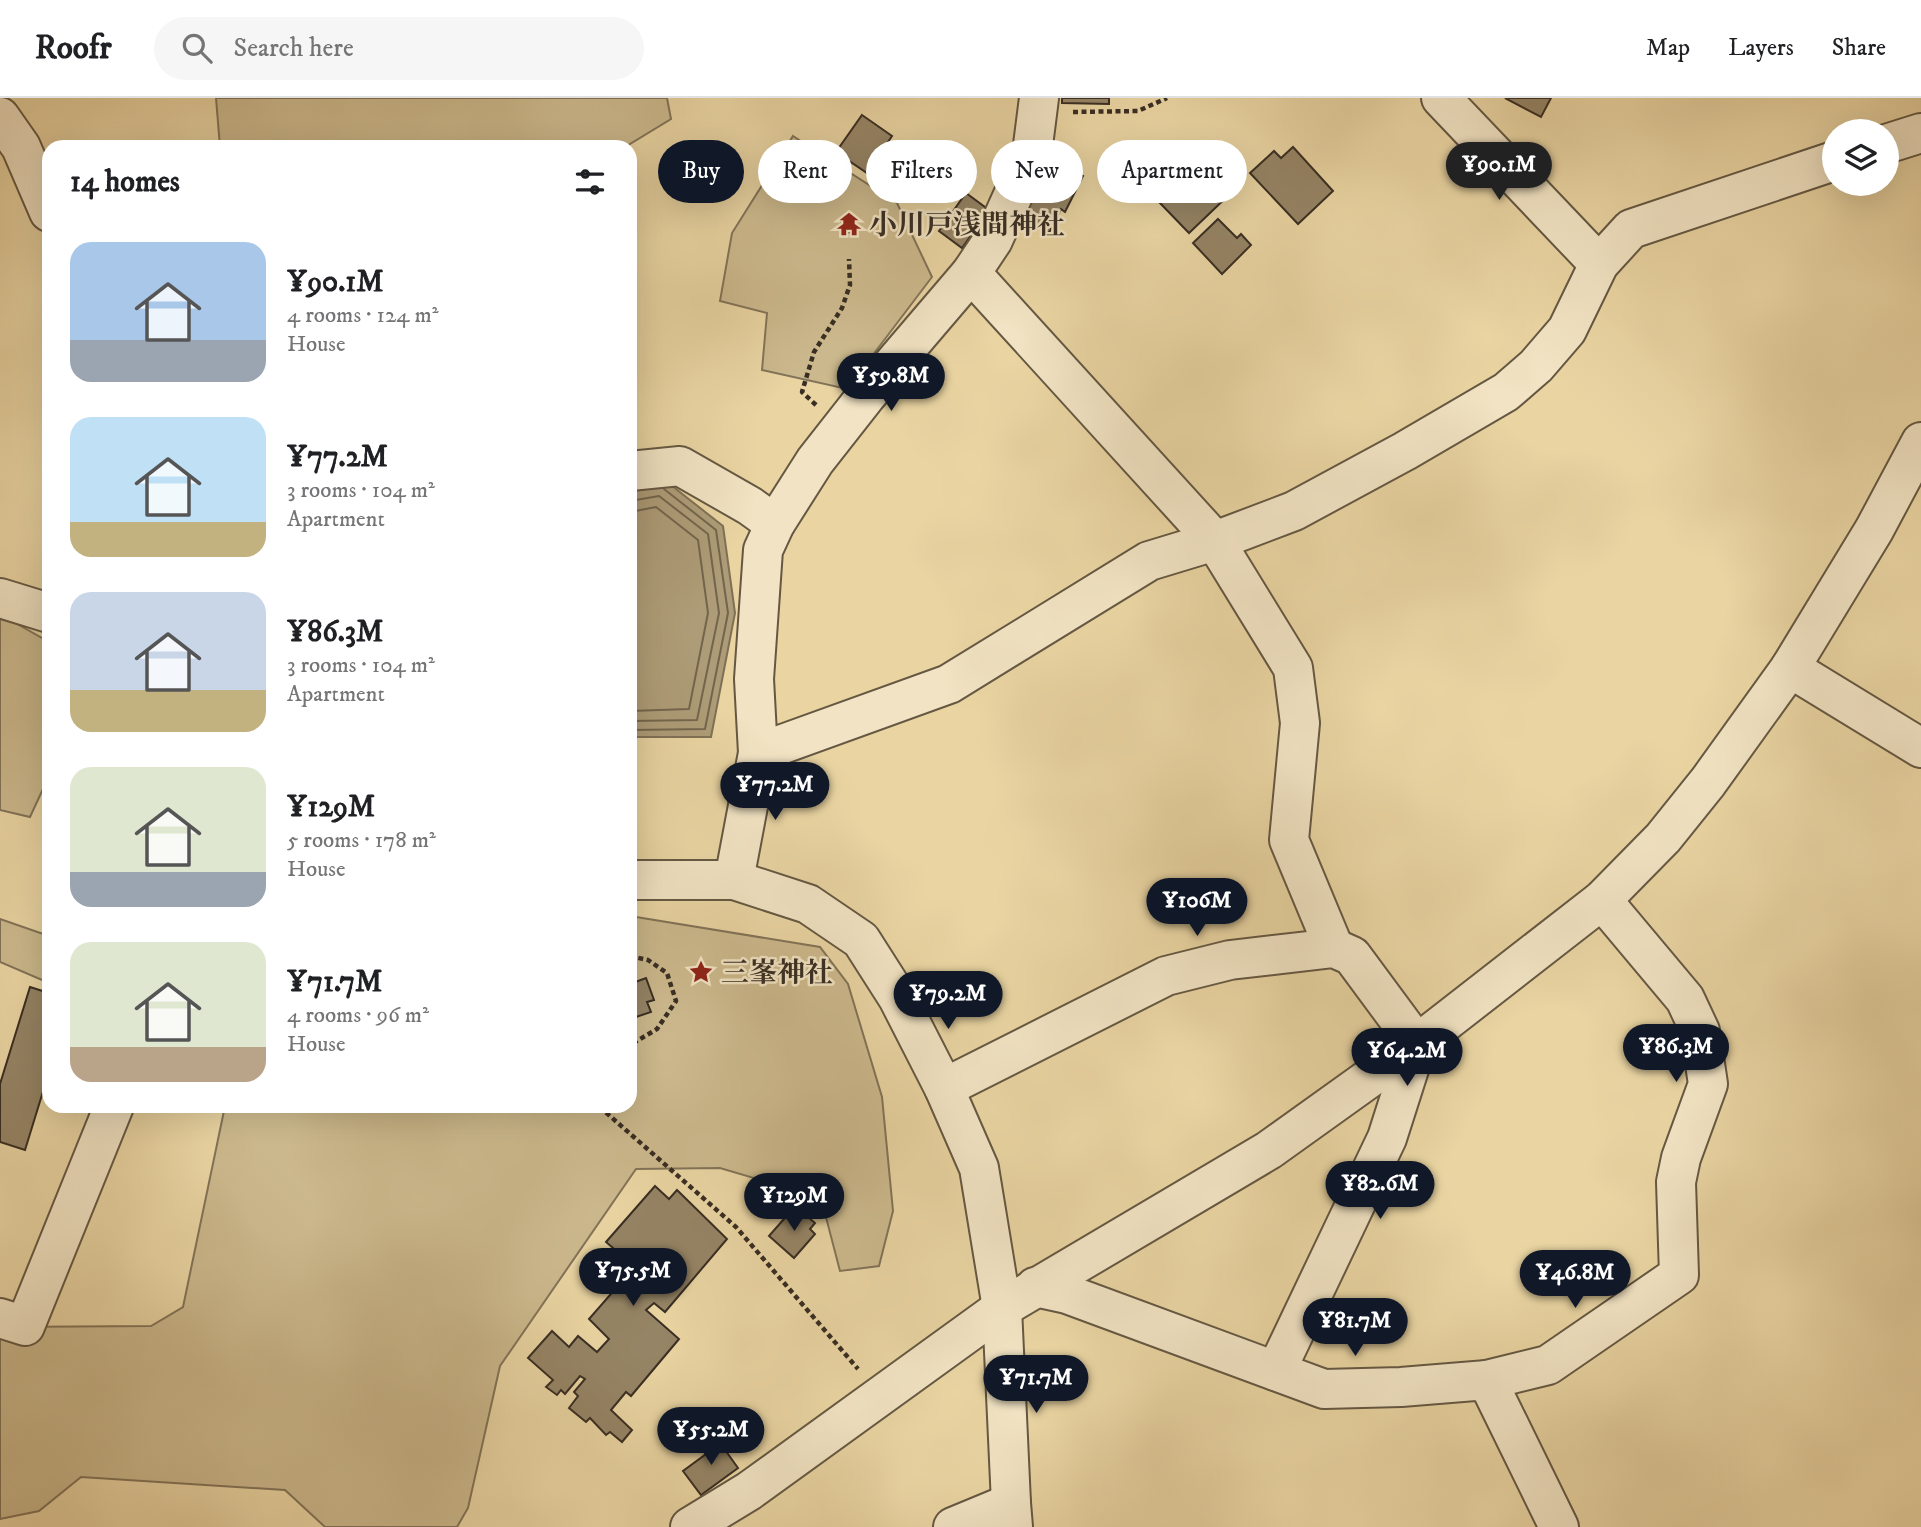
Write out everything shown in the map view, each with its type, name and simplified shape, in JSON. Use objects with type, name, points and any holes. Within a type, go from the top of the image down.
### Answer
[{"type":"street","points":[[1441,98],[1599,264]]},
{"type":"street","points":[[734,880],[758,752],[754,679],[764,550],[775,524],[815,461],[866,396],[971,273],[993,240],[1032,153],[1038,105]]},
{"type":"street","points":[[0,117],[21,146],[42,196]]},
{"type":"street","points":[[1899,140],[1921,133]]},
{"type":"street","points":[[758,752],[949,684],[1149,561],[1215,541],[1294,511],[1405,451],[1506,392],[1536,366],[1567,330],[1599,264],[1631,229],[1822,166]]},
{"type":"street","points":[[971,273],[1215,541],[1293,668],[1300,723],[1289,840],[1334,948]]},
{"type":"street","points":[[690,1527],[749,1491],[1002,1308],[1269,1150],[1417,1044],[1602,900],[1663,838],[1708,782],[1790,668],[1874,530],[1921,442]]},
{"type":"street","points":[[637,470],[680,466],[750,506],[775,524]]},
{"type":"street","points":[[0,598],[42,611]]},
{"type":"street","points":[[1790,668],[1921,748]]},
{"type":"street","points":[[637,880],[734,880],[808,904],[862,940],[898,998],[944,1088],[979,1168],[1002,1308],[1012,1515],[953,1527]]},
{"type":"street","points":[[1035,1287],[1067,1294],[1324,1389],[1401,1388],[1487,1380],[1548,1365],[1679,1275],[1676,1182],[1681,1158],[1708,1084],[1700,1031],[1685,999],[1602,900]]},
{"type":"street","points":[[944,1088],[1166,976],[1230,960],[1334,948],[1352,956],[1417,1044]]},
{"type":"street","points":[[1276,1371],[1387,1138],[1417,1044]]},
{"type":"street","points":[[0,1318],[25,1326],[111,1113]]},
{"type":"street","points":[[1487,1380],[1559,1527]]},
{"type":"path","points":[[1038,105],[1138,111],[1167,98]]},
{"type":"path","points":[[802,392],[814,352],[842,308],[850,285],[849,259]]},
{"type":"path","points":[[637,958],[648,960],[667,973],[676,1001],[657,1030],[637,1041]]},
{"type":"path","points":[[607,1113],[736,1227],[881,1396]]},
{"type":"shaded area","points":[[216,98],[667,98],[671,119],[636,140],[219,140]]},
{"type":"shaded area","points":[[852,174],[866,183],[866,203],[897,203],[932,277],[847,389],[762,370],[767,313],[720,301],[732,233],[758,192],[758,203],[852,203]]},
{"type":"shaded area","points":[[0,614],[42,638],[42,791],[30,817],[0,810]]},
{"type":"shaded area","points":[[637,917],[820,947],[848,984],[882,1097],[893,1211],[879,1266],[840,1271],[821,1198],[720,1168],[636,1169],[500,1366],[468,1508],[457,1527],[325,1527],[285,1490],[81,1477],[39,1511],[0,1519],[0,1327],[151,1326],[183,1307],[224,1113],[637,1113]]},
{"type":"shaded area","points":[[0,919],[42,934],[42,980],[0,962]]},
{"type":"water","points":[[662,478],[723,526],[735,613],[711,737],[637,737],[637,484]]},
{"type":"building","points":[[1062,98],[1109,98],[1109,104],[1062,103]]},
{"type":"building","points":[[1505,98],[1551,98],[1541,117]]},
{"type":"building","points":[[862,115],[892,136],[889,140],[866,140],[866,172],[852,163],[852,140],[844,140]]},
{"type":"building","points":[[1293,147],[1333,191],[1298,224],[1250,173],[1274,151],[1281,158]]},
{"type":"building","points":[[977,201],[989,210],[962,248],[939,231],[959,203]]},
{"type":"building","points":[[1029,203],[1070,203],[1065,212],[1061,209],[1049,233],[1025,220],[1028,213],[1025,211]]},
{"type":"building","points":[[1160,203],[1220,203],[1189,233]]},
{"type":"building","points":[[855,218],[856,232],[843,233],[841,219]]},
{"type":"building","points":[[1218,219],[1237,238],[1241,234],[1251,245],[1222,274],[1193,243]]},
{"type":"building","points":[[646,978],[654,1000],[647,1002],[651,1012],[637,1017],[637,981]]},
{"type":"building","points":[[30,987],[42,991],[42,1095],[25,1150],[0,1142],[0,1084]]},
{"type":"building","points":[[655,1186],[669,1199],[677,1190],[727,1239],[665,1312],[654,1303],[646,1310],[679,1339],[631,1396],[626,1392],[611,1410],[632,1430],[622,1442],[610,1432],[606,1435],[590,1418],[586,1422],[569,1408],[578,1396],[574,1392],[585,1379],[580,1376],[565,1394],[561,1390],[557,1395],[546,1387],[553,1380],[528,1358],[552,1331],[569,1347],[578,1336],[597,1352],[609,1339],[589,1319],[625,1278],[610,1266],[620,1254],[606,1242]]},
{"type":"building","points":[[791,1211],[797,1216],[801,1211],[815,1223],[810,1229],[815,1234],[794,1258],[769,1236]]},
{"type":"building","points":[[721,1437],[727,1444],[723,1447],[738,1468],[701,1495],[683,1471],[706,1454],[703,1450]]},
{"type":"place","name":"小川戸浅間神社","points":[[849,224]]},
{"type":"place","name":"三峯神社","points":[[701,972]]}]
